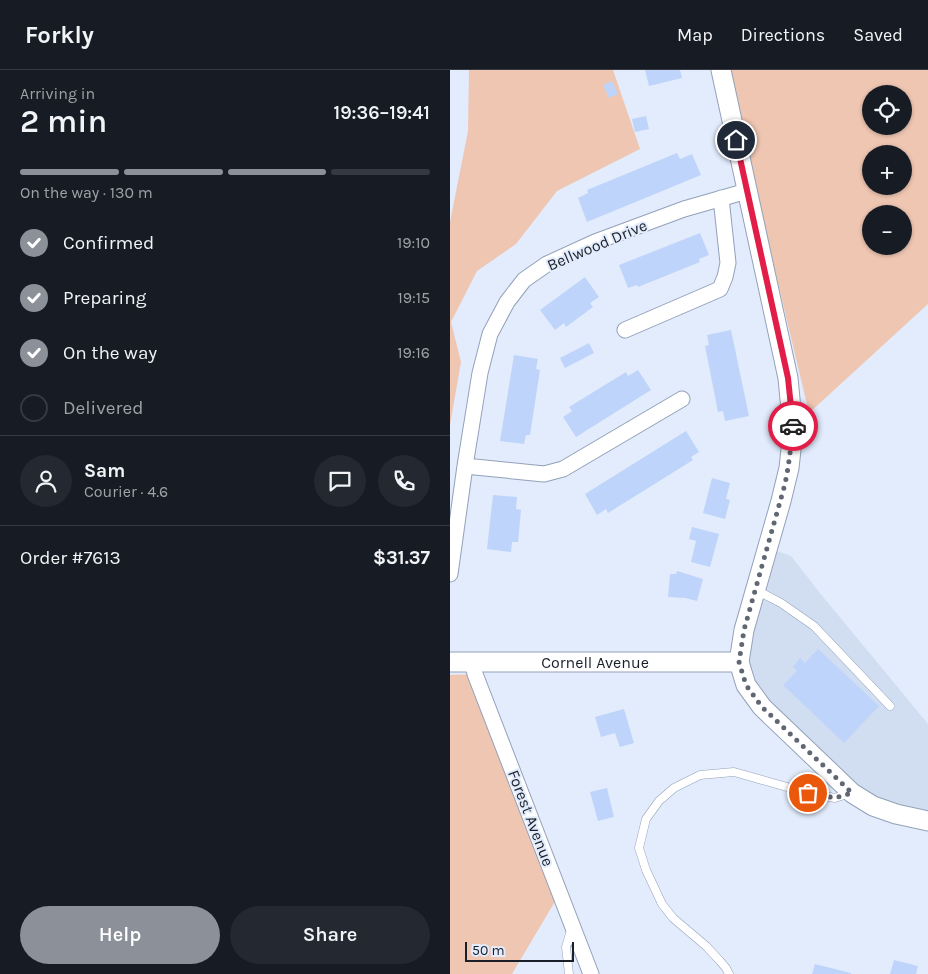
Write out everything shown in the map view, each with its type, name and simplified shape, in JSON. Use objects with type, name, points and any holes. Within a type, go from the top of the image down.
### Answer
[{"type":"street","points":[[721,70],[788,378],[793,431],[781,501],[744,630],[739,662],[746,685],[762,707],[852,793],[873,806],[896,814],[928,821]]},
{"type":"street","name":"Bellwood Drive","points":[[450,574],[480,373],[490,334],[507,302],[524,280],[547,264],[595,242],[684,209],[747,191]]},
{"type":"street","points":[[626,330],[720,289],[728,264],[721,198]]},
{"type":"street","points":[[465,466],[544,474],[563,469],[682,399]]},
{"type":"street","name":"Cornell Avenue","points":[[450,662],[739,662]]},
{"type":"street","name":"Forest Avenue","points":[[472,662],[591,974]]},
{"type":"lane","points":[[756,590],[781,603],[814,626],[890,706]]},
{"type":"lane","points":[[729,974],[706,946],[673,918],[662,904],[646,870],[639,848],[646,819],[659,801],[674,788],[700,775],[734,772],[808,793],[835,798],[852,793]]},
{"type":"lane","points":[[569,974],[566,947],[572,925]]},
{"type":"shaded area","points":[[469,70],[613,70],[640,149],[557,191],[516,244],[477,271],[451,322],[461,362],[450,425],[450,222],[468,131]]},
{"type":"shaded area","points":[[729,70],[928,70],[928,304],[809,413]]},
{"type":"shaded area","points":[[768,548],[791,556],[928,724],[928,821],[873,806],[746,685],[744,630]]},
{"type":"shaded area","points":[[475,674],[560,893],[512,974],[450,974],[450,675]]},
{"type":"building","points":[[645,70],[680,70],[682,78],[649,86]]},
{"type":"building","points":[[612,81],[618,94],[609,98],[603,85]]},
{"type":"building","points":[[646,116],[649,129],[635,132],[632,119]]},
{"type":"building","points":[[677,153],[680,159],[692,154],[701,175],[587,222],[578,198],[588,193],[587,190]]},
{"type":"building","points":[[700,233],[709,255],[699,259],[700,262],[638,287],[637,285],[628,288],[619,265]]},
{"type":"building","points":[[585,277],[599,297],[590,303],[593,307],[566,327],[564,323],[555,330],[540,310]]},
{"type":"building","points":[[731,330],[749,416],[725,421],[723,411],[718,412],[705,346],[709,345],[707,335]]},
{"type":"building","points":[[589,343],[594,353],[565,368],[560,358]]},
{"type":"building","points":[[514,355],[538,359],[536,369],[540,370],[530,435],[526,435],[524,444],[500,441]]},
{"type":"building","points":[[638,370],[651,390],[576,437],[563,417],[572,411],[569,407],[626,372],[628,376]]},
{"type":"building","points":[[686,431],[699,452],[691,457],[693,460],[608,513],[606,509],[597,515],[585,494]]},
{"type":"building","points":[[712,478],[730,483],[726,499],[730,500],[725,519],[703,513]]},
{"type":"building","points":[[493,495],[517,497],[516,509],[521,510],[518,542],[512,542],[511,552],[487,549]]},
{"type":"building","points":[[692,527],[719,534],[710,567],[691,562],[696,541],[689,539]]},
{"type":"building","points":[[677,571],[703,579],[697,601],[668,597],[670,574],[676,574]]},
{"type":"building","points":[[818,649],[879,706],[844,743],[783,685],[797,671],[793,667],[800,658],[805,663]]},
{"type":"building","points":[[624,709],[634,743],[620,747],[615,733],[601,737],[595,717]]},
{"type":"building","points":[[607,788],[614,817],[598,821],[590,792]]},
{"type":"building","points":[[894,960],[918,966],[916,974],[890,974]]},
{"type":"building","points":[[815,964],[851,973],[851,974],[812,974]]},
{"type":"way so far","points":[[793,426],[785,484],[744,630],[739,662],[746,685],[762,707],[852,793],[835,798],[808,793]]},
{"type":"route","points":[[736,140],[788,378],[793,426]]}]
